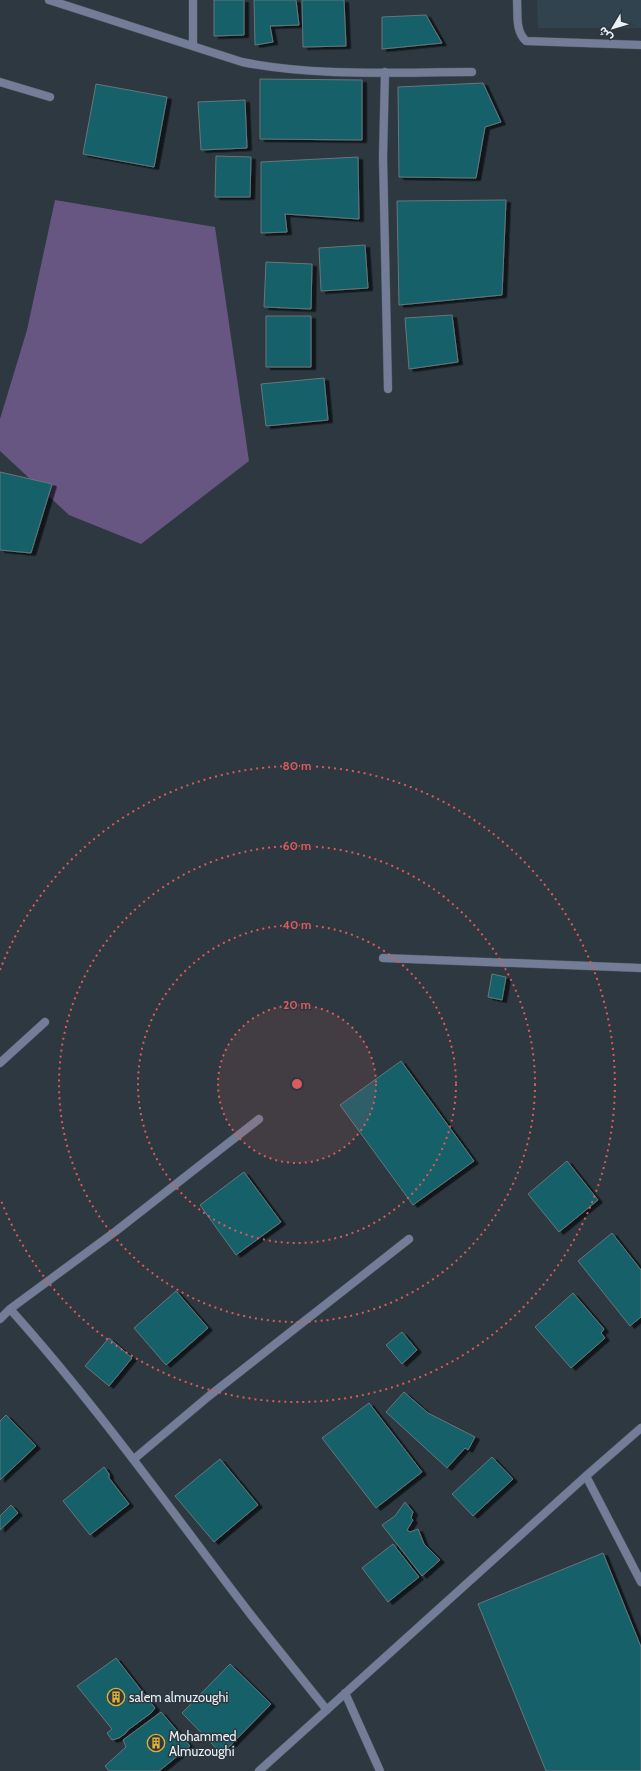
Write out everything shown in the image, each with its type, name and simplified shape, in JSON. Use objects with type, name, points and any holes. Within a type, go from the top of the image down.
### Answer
[{"type":"street","points":[[49,0],[242,62],[266,67],[385,72],[472,72]]},
{"type":"street","points":[[192,0],[193,46]]},
{"type":"street","points":[[517,0],[518,28],[521,36],[526,41],[641,44]]},
{"type":"street","points":[[385,72],[383,157],[388,389]]},
{"type":"street","points":[[0,82],[50,97]]},
{"type":"street","points":[[383,958],[641,968]]},
{"type":"street","points":[[0,1063],[45,1022]]},
{"type":"street","points":[[0,1319],[10,1309],[116,1232],[259,1119]]},
{"type":"street","points":[[134,1459],[209,1396],[409,1239]]},
{"type":"street","points":[[10,1309],[53,1358],[134,1459],[251,1615],[327,1710]]},
{"type":"street","points":[[259,1771],[641,1428]]},
{"type":"street","points":[[586,1476],[641,1582]]},
{"type":"street","points":[[345,1693],[380,1771]]},
{"type":"shaded area","points":[[537,0],[641,0],[641,28],[538,28]]},
{"type":"shaded area","points":[[55,200],[215,227],[249,461],[141,544],[69,515],[0,451],[0,419],[27,330]]},
{"type":"building","points":[[214,0],[244,0],[244,35],[214,36]]},
{"type":"building","points":[[254,0],[296,0],[299,25],[270,26],[273,42],[255,45]]},
{"type":"building","points":[[302,0],[344,0],[346,46],[303,47]]},
{"type":"building","points":[[426,15],[442,43],[382,49],[382,17]]},
{"type":"building","points":[[260,79],[362,80],[362,140],[260,139]]},
{"type":"building","points":[[483,83],[501,122],[485,127],[476,178],[399,177],[398,87]]},
{"type":"building","points":[[96,84],[167,97],[154,167],[83,154]]},
{"type":"building","points":[[245,100],[247,148],[201,150],[198,102]]},
{"type":"building","points":[[216,156],[251,157],[250,197],[215,197]]},
{"type":"building","points":[[358,157],[359,219],[285,214],[287,232],[261,233],[261,162]]},
{"type":"building","points":[[506,200],[502,295],[399,305],[397,201]]},
{"type":"building","points":[[365,245],[368,288],[321,291],[319,248]]},
{"type":"building","points":[[266,262],[312,264],[311,309],[264,307]]},
{"type":"building","points":[[452,315],[458,362],[409,369],[405,318]]},
{"type":"building","points":[[266,316],[311,316],[311,367],[266,367]]},
{"type":"building","points":[[324,378],[328,420],[266,426],[261,384]]},
{"type":"building","points":[[0,472],[52,484],[31,553],[0,550]]},
{"type":"building","points":[[492,974],[506,977],[502,1000],[488,997]]},
{"type":"building","points":[[401,1061],[474,1161],[413,1205],[340,1105]]},
{"type":"building","points":[[567,1161],[598,1200],[559,1232],[528,1194]]},
{"type":"building","points":[[244,1172],[281,1222],[236,1255],[200,1205]]},
{"type":"building","points":[[612,1233],[641,1270],[641,1317],[630,1326],[578,1261]]},
{"type":"building","points":[[176,1291],[208,1328],[166,1365],[134,1328]]},
{"type":"building","points":[[573,1293],[604,1329],[601,1333],[605,1338],[571,1368],[535,1327]]},
{"type":"building","points":[[402,1332],[417,1350],[402,1364],[386,1345]]},
{"type":"building","points":[[109,1338],[132,1358],[109,1386],[85,1366]]},
{"type":"building","points":[[404,1392],[428,1413],[475,1437],[468,1450],[465,1448],[447,1468],[386,1412]]},
{"type":"building","points":[[369,1403],[422,1472],[376,1508],[322,1438]]},
{"type":"building","points":[[6,1415],[36,1446],[0,1480],[0,1421]]},
{"type":"building","points":[[492,1457],[513,1479],[473,1516],[452,1494]]},
{"type":"building","points":[[220,1459],[258,1505],[214,1542],[175,1496]]},
{"type":"building","points":[[104,1467],[109,1474],[109,1478],[129,1504],[90,1535],[63,1501]]},
{"type":"building","points":[[405,1502],[413,1512],[411,1518],[413,1520],[407,1530],[410,1532],[418,1529],[424,1544],[440,1560],[422,1576],[382,1525],[395,1516]]},
{"type":"building","points":[[11,1505],[18,1513],[0,1530],[0,1516]]},
{"type":"building","points":[[393,1544],[419,1577],[388,1602],[362,1568]]},
{"type":"building","points":[[603,1553],[641,1647],[641,1771],[546,1771],[478,1604]]},
{"type":"building","name":"salem almuzoughi","points":[[116,1658],[155,1708],[126,1733],[119,1738],[112,1740],[107,1733],[112,1729],[77,1686]]},
{"type":"building","points":[[230,1664],[271,1704],[222,1754],[182,1713]]},
{"type":"building","name":"Mohammed Almuzoughi","points":[[161,1712],[190,1746],[159,1771],[109,1771],[105,1766],[126,1747],[123,1740]]},
{"type":"place","name":"salem almuzoughi","points":[[116,1697]]},
{"type":"place","name":"Mohammed Almuzoughi","points":[[156,1743]]}]
